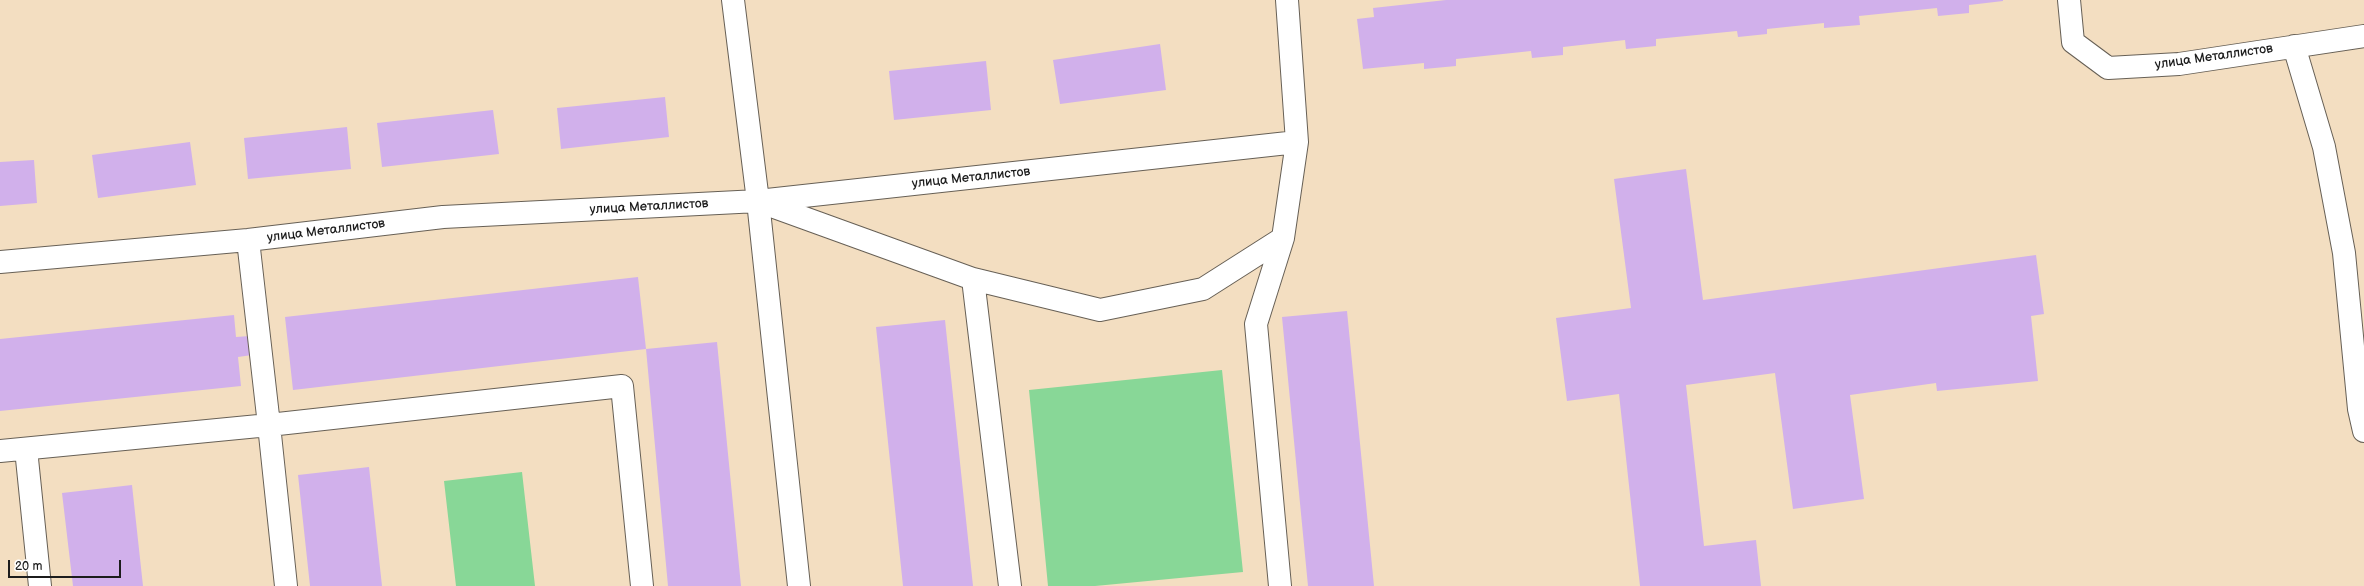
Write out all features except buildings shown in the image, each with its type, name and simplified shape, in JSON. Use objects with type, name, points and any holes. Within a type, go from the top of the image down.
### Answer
[{"type":"street","points":[[733,0],[758,201],[799,586]]},
{"type":"street","points":[[1280,586],[1256,324],[1283,238],[1297,142],[1287,0]]},
{"type":"street","name":"улица Металлистов","points":[[2069,0],[2073,42],[2108,68],[2179,64],[2364,36]]},
{"type":"street","points":[[2294,46],[2324,147],[2344,253],[2359,409],[2364,431]]},
{"type":"street","name":"улица Металлистов","points":[[0,262],[248,240],[443,217],[758,201],[1297,142]]},
{"type":"street","points":[[758,201],[973,279],[1100,310],[1204,289],[1283,238]]},
{"type":"street","points":[[248,240],[286,586]]},
{"type":"street","points":[[973,279],[1010,586]]},
{"type":"street","points":[[0,451],[269,425],[622,386],[642,586]]},
{"type":"street","points":[[26,449],[40,586]]},
{"type":"green space","points":[[1222,370],[1243,572],[1095,586],[1048,586],[1029,390]]},
{"type":"green space","points":[[522,472],[535,586],[456,586],[444,481]]}]
